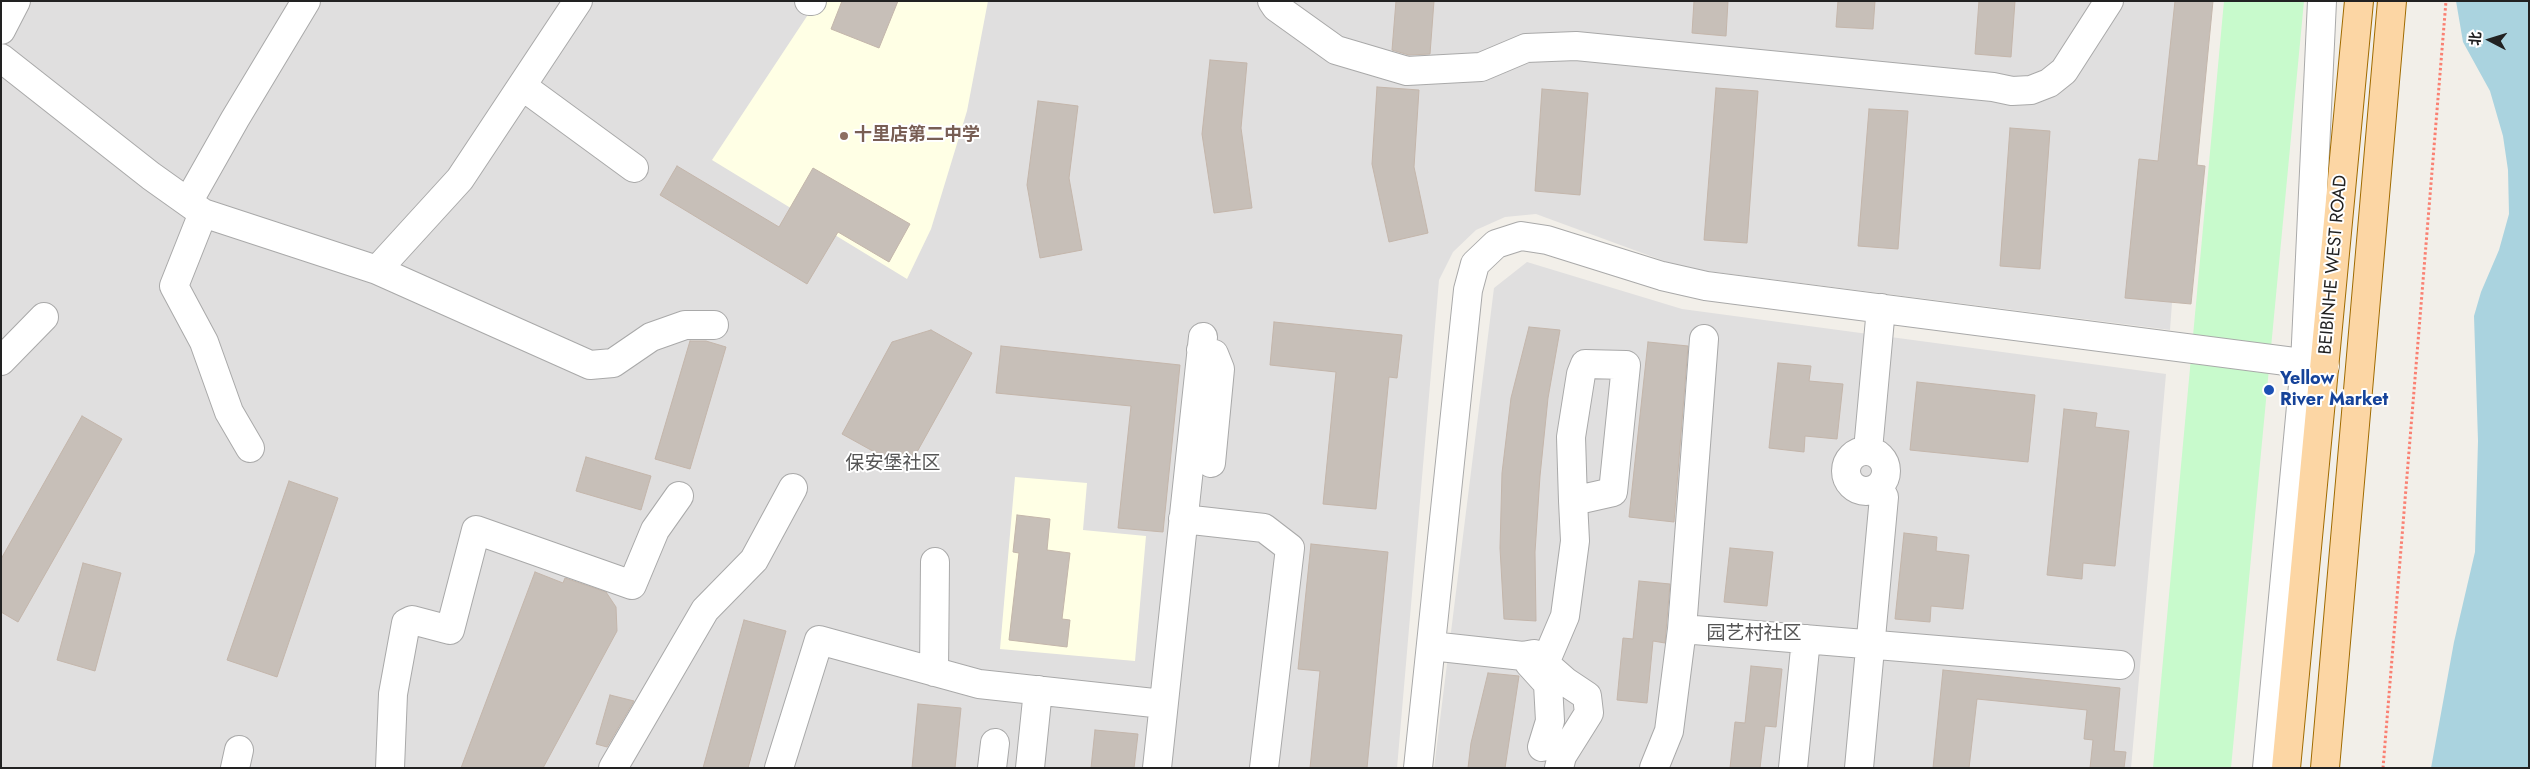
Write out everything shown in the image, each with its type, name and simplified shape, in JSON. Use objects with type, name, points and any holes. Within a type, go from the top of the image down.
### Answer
[{"type":"main road","name":"BEIBINHE WEST ROAD","points":[[2286,768],[2315,365],[2359,1]]},
{"type":"main road","name":"BEIBINHE WEST ROAD","points":[[2325,768],[2392,1]]},
{"type":"street","points":[[1,30],[16,1]]},
{"type":"street","points":[[250,448],[229,412],[204,342],[174,286],[196,208],[235,119],[306,1]]},
{"type":"street","points":[[376,270],[460,179],[578,1]]},
{"type":"street","points":[[1272,1],[1276,7],[1336,50],[1407,71],[1481,67],[1526,48],[1576,46],[1993,87],[2012,91],[2031,90],[2049,83],[2064,71],[2109,1]]},
{"type":"street","points":[[2267,768],[2315,365],[2322,1]]},
{"type":"street","points":[[1,58],[151,176],[196,208],[376,270],[590,365],[613,363],[651,337],[685,326],[714,325]]},
{"type":"street","points":[[522,86],[634,168]]},
{"type":"street","points":[[1418,768],[1468,290],[1475,264],[1496,244],[1521,236],[1530,237],[1547,240],[1686,283],[2131,339],[2315,365]]},
{"type":"street","points":[[1859,768],[1868,645],[1884,497],[1878,487],[1863,491],[1855,488],[1846,476],[1845,468],[1853,454],[1868,450],[1882,308]]},
{"type":"street","points":[[1,361],[44,317]]},
{"type":"street","points":[[1654,768],[1669,731],[1682,629],[1704,339]]},
{"type":"street","points":[[1157,768],[1202,344],[1214,354],[1220,369],[1211,463]]},
{"type":"street","points":[[1534,659],[1565,616],[1575,542],[1573,501],[1571,437],[1581,374],[1585,364],[1626,365],[1613,492],[1573,501]]},
{"type":"street","points":[[613,768],[705,610],[754,560],[793,488]]},
{"type":"street","points":[[390,768],[392,694],[406,623],[412,620],[450,630],[476,530],[632,585],[655,530],[679,496]]},
{"type":"street","points":[[1183,519],[1264,528],[1290,548],[1264,768]]},
{"type":"street","points":[[934,672],[935,562]]},
{"type":"street","points":[[1682,629],[2120,666]]},
{"type":"street","points":[[779,768],[819,640],[979,684],[1163,704]]},
{"type":"street","points":[[1793,768],[1806,640]]},
{"type":"street","points":[[1431,646],[1534,659],[1587,696],[1589,713],[1562,756],[1559,768]]},
{"type":"street","points":[[1534,659],[1548,684],[1550,720],[1542,747]]},
{"type":"street","points":[[1030,768],[1038,690]]},
{"type":"path","points":[[2382,768],[2446,1]]},
{"type":"shaded area","points":[[27,1],[2194,1],[2170,330],[1683,268],[1536,214],[1505,217],[1476,230],[1453,252],[1439,280],[1397,768],[1,768],[1,50]]},
{"type":"shaded area","name":"十里店第二中学","points":[[817,1],[988,1],[967,111],[931,229],[907,279],[712,160]]},
{"type":"shaded area","points":[[1527,262],[1682,309],[2166,374],[2131,768],[1434,768],[1494,288]]},
{"type":"shaded area","points":[[1015,477],[1087,483],[1083,530],[1146,536],[1135,661],[1000,649]]},
{"type":"green space","points":[[2224,1],[2304,1],[2231,768],[2153,768]]},
{"type":"water","points":[[2456,1],[2529,1],[2529,768],[2431,768],[2454,642],[2475,552],[2478,441],[2474,316],[2481,292],[2499,250],[2509,214],[2508,170],[2503,136],[2490,91],[2463,42]]},
{"type":"building","points":[[842,1],[898,1],[879,48],[831,29]]},
{"type":"building","points":[[1396,1],[1434,1],[1430,54],[1409,55],[1392,50]]},
{"type":"building","points":[[1694,1],[1728,1],[1726,36],[1692,33]]},
{"type":"building","points":[[1838,1],[1875,1],[1873,29],[1836,27]]},
{"type":"building","points":[[1979,1],[2015,1],[2011,57],[1975,54]]},
{"type":"building","points":[[2175,1],[2213,1],[2197,165],[2205,166],[2191,304],[2125,298],[2139,159],[2158,161]]},
{"type":"building","points":[[1210,60],[1247,63],[1241,128],[1252,208],[1214,213],[1202,134]]},
{"type":"building","points":[[1377,87],[1419,90],[1414,167],[1428,233],[1389,242],[1372,164]]},
{"type":"building","points":[[1716,88],[1758,91],[1747,243],[1704,240]]},
{"type":"building","points":[[1542,89],[1588,93],[1580,195],[1535,191]]},
{"type":"building","points":[[1038,101],[1078,106],[1069,178],[1082,250],[1040,258],[1027,185]]},
{"type":"building","points":[[1869,109],[1908,111],[1898,249],[1858,246]]},
{"type":"building","points":[[2010,128],[2050,131],[2040,269],[2000,266]]},
{"type":"building","points":[[677,166],[779,227],[813,168],[910,224],[889,262],[838,232],[807,284],[660,195]]},
{"type":"building","points":[[1274,322],[1402,335],[1397,378],[1389,377],[1376,509],[1323,504],[1336,372],[1270,365]]},
{"type":"building","points":[[1529,327],[1560,330],[1548,398],[1540,476],[1535,552],[1536,621],[1504,619],[1500,548],[1502,473],[1511,398]]},
{"type":"building","points":[[931,330],[972,353],[907,470],[842,434],[892,342]]},
{"type":"building","points":[[690,341],[706,341],[726,347],[690,469],[655,459]]},
{"type":"building","points":[[1648,342],[1688,346],[1674,522],[1629,517]]},
{"type":"building","points":[[1001,346],[1180,365],[1163,532],[1118,528],[1131,406],[996,393]]},
{"type":"building","points":[[1778,363],[1811,366],[1809,381],[1843,384],[1837,439],[1805,436],[1804,452],[1769,448]]},
{"type":"building","points":[[1917,382],[2035,395],[2028,462],[1910,450]]},
{"type":"building","points":[[2064,409],[2097,413],[2095,427],[2129,431],[2115,566],[2083,563],[2082,579],[2047,575]]},
{"type":"building","points":[[82,416],[122,439],[18,622],[1,612],[1,559]]},
{"type":"building","points":[[586,457],[651,476],[641,510],[576,491]]},
{"type":"building","points":[[289,481],[338,498],[277,677],[227,660]]},
{"type":"building","points":[[1017,515],[1050,519],[1047,550],[1070,553],[1062,619],[1070,620],[1067,647],[1009,640],[1019,553],[1013,552]]},
{"type":"building","points":[[1904,533],[1937,537],[1936,551],[1969,555],[1963,609],[1931,606],[1930,622],[1895,619]]},
{"type":"building","points":[[1311,544],[1388,552],[1367,768],[1310,768],[1320,671],[1298,669]]},
{"type":"building","points":[[1730,548],[1773,552],[1767,606],[1724,602]]},
{"type":"building","points":[[83,563],[121,573],[95,671],[57,660]]},
{"type":"building","points":[[535,572],[563,583],[565,578],[606,592],[616,607],[617,631],[543,768],[461,768]]},
{"type":"building","points":[[1639,581],[1670,584],[1665,643],[1653,641],[1647,703],[1617,700],[1623,638],[1633,639]]},
{"type":"building","points":[[744,620],[786,631],[748,768],[703,768]]},
{"type":"building","points":[[1751,666],[1782,669],[1776,727],[1765,726],[1760,768],[1730,768],[1735,722],[1745,723]]},
{"type":"building","points":[[1943,670],[2120,688],[2114,751],[2126,752],[2124,768],[2090,768],[2093,740],[2084,739],[2087,710],[1977,699],[1969,768],[1933,768]]},
{"type":"building","points":[[1488,673],[1519,676],[1505,768],[1468,768],[1471,743]]},
{"type":"building","points":[[610,695],[634,701],[607,747],[596,744]]},
{"type":"building","points":[[918,704],[961,708],[955,768],[912,768]]},
{"type":"building","points":[[1095,730],[1138,734],[1134,768],[1091,768]]},
{"type":"place","name":"十里店第二中学","points":[[844,136]]},
{"type":"place","name":"Yellow River Market","points":[[2269,390]]},
{"type":"district","name":"保安堡社区","points":[[893,464]]},
{"type":"district","name":"园艺村社区","points":[[1754,634]]}]
